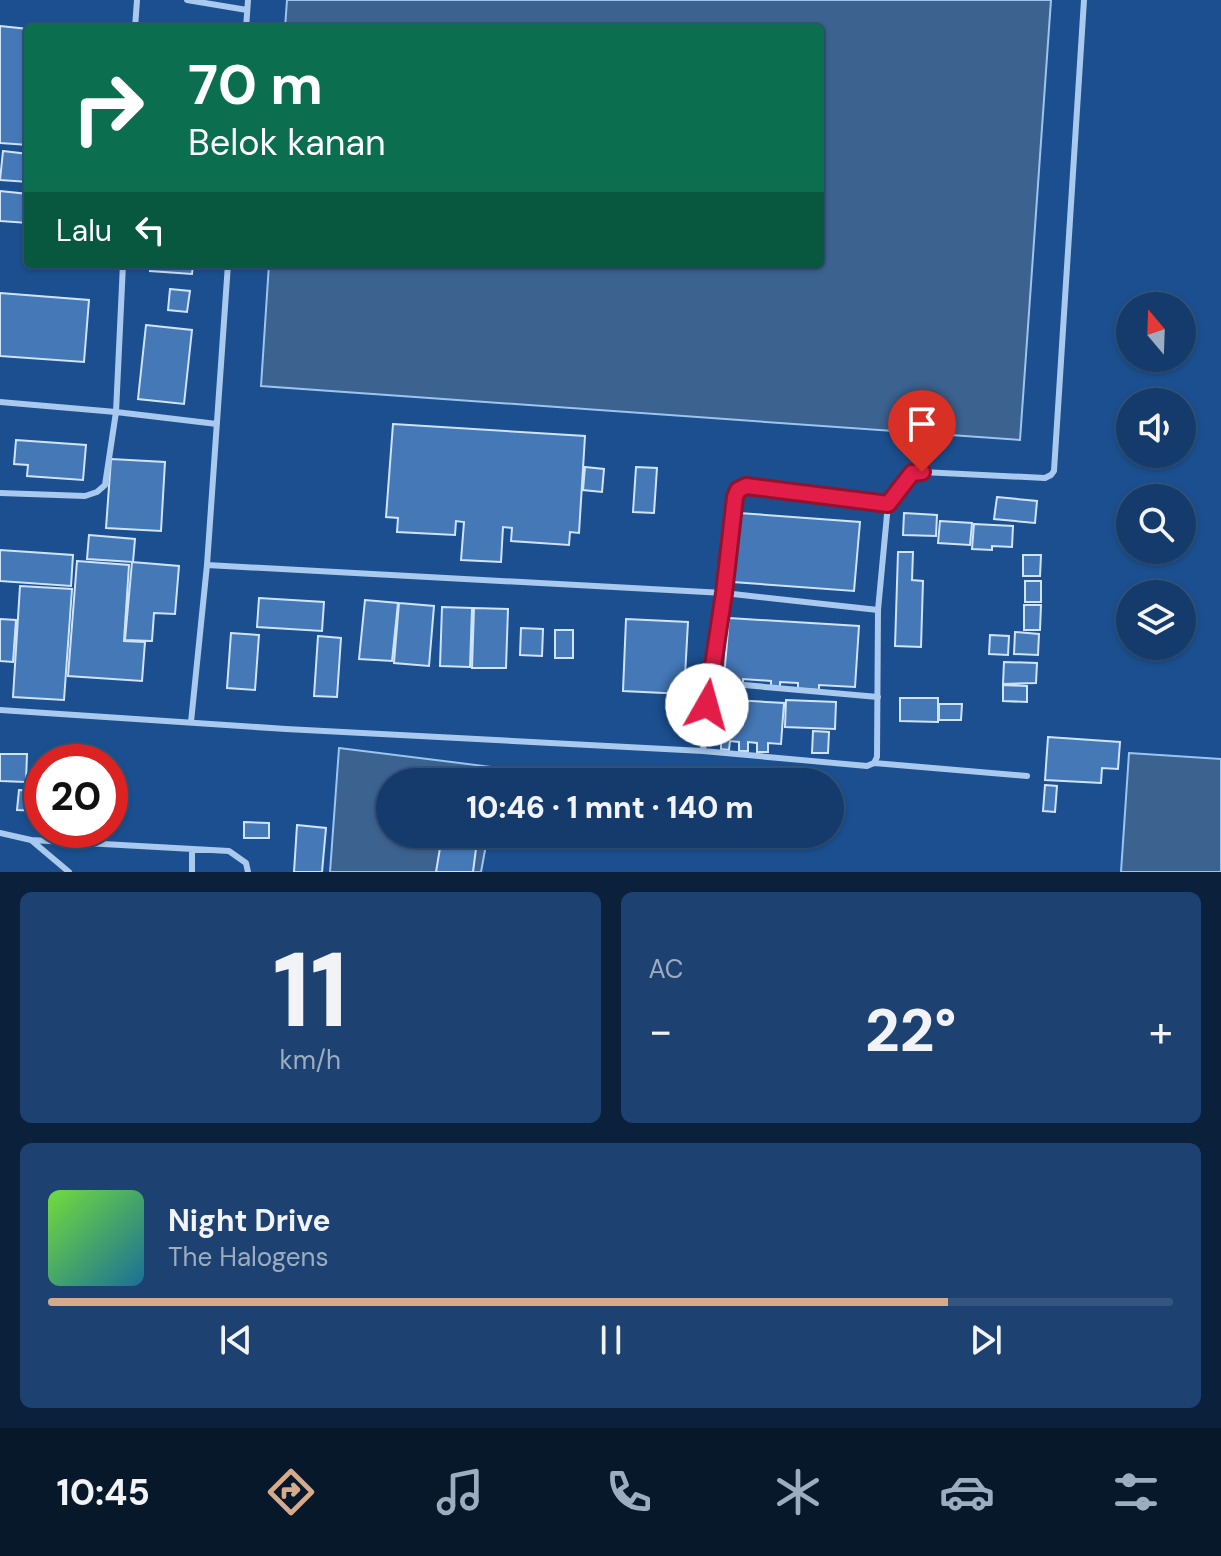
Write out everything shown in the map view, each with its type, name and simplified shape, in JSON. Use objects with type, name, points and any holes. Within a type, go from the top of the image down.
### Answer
[{"type":"lane","points":[[135,24],[137,0]]},
{"type":"lane","points":[[187,0],[247,10]]},
{"type":"lane","points":[[246,24],[248,0]]},
{"type":"lane","points":[[874,763],[877,757],[878,610],[888,504],[912,473],[1045,478],[1054,471],[1084,0]]},
{"type":"lane","points":[[0,493],[85,496],[105,485],[116,412],[123,268]]},
{"type":"lane","points":[[191,722],[207,565],[228,268]]},
{"type":"lane","points":[[0,402],[217,424]]},
{"type":"lane","points":[[703,751],[738,490],[746,486],[888,504]]},
{"type":"lane","points":[[207,565],[724,593],[878,610]]},
{"type":"lane","points":[[710,682],[878,697]]},
{"type":"lane","points":[[0,710],[703,751],[1027,776]]},
{"type":"lane","points":[[0,833],[24,838]]},
{"type":"lane","points":[[128,847],[229,851],[246,863],[248,872]]},
{"type":"lane","points":[[40,848],[69,872]]},
{"type":"lane","points":[[192,851],[192,872]]},
{"type":"water","points":[[287,0],[1051,0],[1020,440],[261,386],[269,268],[824,268],[824,24],[285,24]]},
{"type":"water","points":[[339,748],[500,768],[376,768],[376,848],[485,848],[481,872],[330,872]]},
{"type":"water","points":[[1129,753],[1221,759],[1221,872],[1121,872]]},
{"type":"building","points":[[0,26],[24,29],[24,145],[0,143]]},
{"type":"building","points":[[3,151],[24,154],[24,182],[0,180]]},
{"type":"building","points":[[0,191],[24,194],[24,223],[0,221]]},
{"type":"building","points":[[150,268],[193,268],[192,274],[150,271]]},
{"type":"building","points":[[170,289],[190,291],[187,312],[168,310]]},
{"type":"building","points":[[0,293],[89,300],[84,362],[0,356]]},
{"type":"building","points":[[146,325],[192,330],[184,404],[138,399]]},
{"type":"building","points":[[393,424],[585,436],[579,533],[570,532],[569,545],[511,541],[512,528],[503,527],[501,562],[461,560],[464,522],[456,521],[455,535],[397,532],[398,518],[386,517]]},
{"type":"building","points":[[16,440],[86,445],[83,480],[27,476],[28,465],[14,464]]},
{"type":"building","points":[[111,459],[165,462],[161,531],[106,528]]},
{"type":"building","points":[[585,467],[604,469],[602,492],[583,490]]},
{"type":"building","points":[[636,467],[657,468],[654,513],[633,512]]},
{"type":"building","points":[[997,497],[1037,501],[1035,523],[994,519]]},
{"type":"building","points":[[739,513],[860,522],[854,591],[733,582]]},
{"type":"building","points":[[904,513],[937,515],[936,536],[903,535]]},
{"type":"building","points":[[940,521],[972,523],[970,545],[938,543]]},
{"type":"building","points":[[974,524],[1013,526],[1012,547],[972,549]]},
{"type":"building","points":[[89,535],[135,539],[133,562],[87,559]]},
{"type":"building","points":[[0,550],[73,555],[71,586],[0,581]]},
{"type":"building","points":[[898,552],[913,552],[912,580],[923,581],[921,647],[895,646]]},
{"type":"building","points":[[1023,555],[1041,555],[1040,576],[1023,576]]},
{"type":"building","points":[[77,561],[129,565],[124,641],[145,642],[142,681],[68,676]]},
{"type":"building","points":[[132,562],[179,566],[175,614],[154,613],[152,641],[125,640]]},
{"type":"building","points":[[1025,581],[1041,581],[1041,602],[1025,602]]},
{"type":"building","points":[[20,586],[72,589],[64,700],[13,697]]},
{"type":"building","points":[[259,598],[324,602],[322,631],[257,627]]},
{"type":"building","points":[[365,600],[398,603],[392,661],[359,659]]},
{"type":"building","points":[[399,603],[434,606],[429,666],[394,663]]},
{"type":"building","points":[[1024,605],[1041,605],[1040,630],[1024,630]]},
{"type":"building","points":[[442,607],[472,608],[470,667],[440,666]]},
{"type":"building","points":[[474,608],[508,609],[506,668],[472,668]]},
{"type":"building","points":[[729,618],[859,626],[855,687],[819,685],[819,690],[798,689],[798,683],[780,682],[780,687],[771,687],[771,681],[743,679],[743,684],[733,684],[733,679],[724,678]]},
{"type":"building","points":[[0,619],[16,620],[13,662],[0,661]]},
{"type":"building","points":[[626,619],[688,622],[684,694],[623,691]]},
{"type":"building","points":[[521,628],[543,629],[542,656],[520,655]]},
{"type":"building","points":[[555,630],[573,630],[573,658],[555,658]]},
{"type":"building","points":[[1015,632],[1039,634],[1038,655],[1014,654]]},
{"type":"building","points":[[231,633],[259,635],[255,690],[227,688]]},
{"type":"building","points":[[990,635],[1009,636],[1008,655],[989,654]]},
{"type":"building","points":[[318,636],[341,638],[337,697],[314,696]]},
{"type":"building","points":[[1004,662],[1037,663],[1036,683],[1003,684]]},
{"type":"building","points":[[1003,685],[1027,686],[1027,702],[1003,701]]},
{"type":"building","points":[[900,698],[938,698],[938,722],[900,721]]},
{"type":"building","points":[[717,699],[784,703],[781,744],[768,743],[768,752],[757,752],[757,743],[748,742],[748,751],[739,751],[739,742],[730,741],[729,750],[721,749],[721,741],[714,740]]},
{"type":"building","points":[[786,700],[836,702],[835,729],[785,727]]},
{"type":"building","points":[[939,704],[962,704],[961,720],[939,720]]},
{"type":"building","points":[[813,731],[829,732],[828,753],[812,753]]},
{"type":"building","points":[[1048,737],[1120,742],[1118,769],[1102,768],[1101,783],[1045,780]]},
{"type":"building","points":[[0,754],[24,754],[24,782],[0,781]]},
{"type":"building","points":[[1045,785],[1057,786],[1055,812],[1043,811]]},
{"type":"building","points":[[19,790],[24,790],[24,810],[17,810]]},
{"type":"building","points":[[244,822],[269,823],[269,838],[244,838]]},
{"type":"building","points":[[297,825],[326,828],[322,872],[294,872]]},
{"type":"building","points":[[440,848],[476,848],[473,872],[436,872]]},
{"type":"route","points":[[707,705],[738,490],[746,486],[888,504],[912,473],[922,472]]}]
